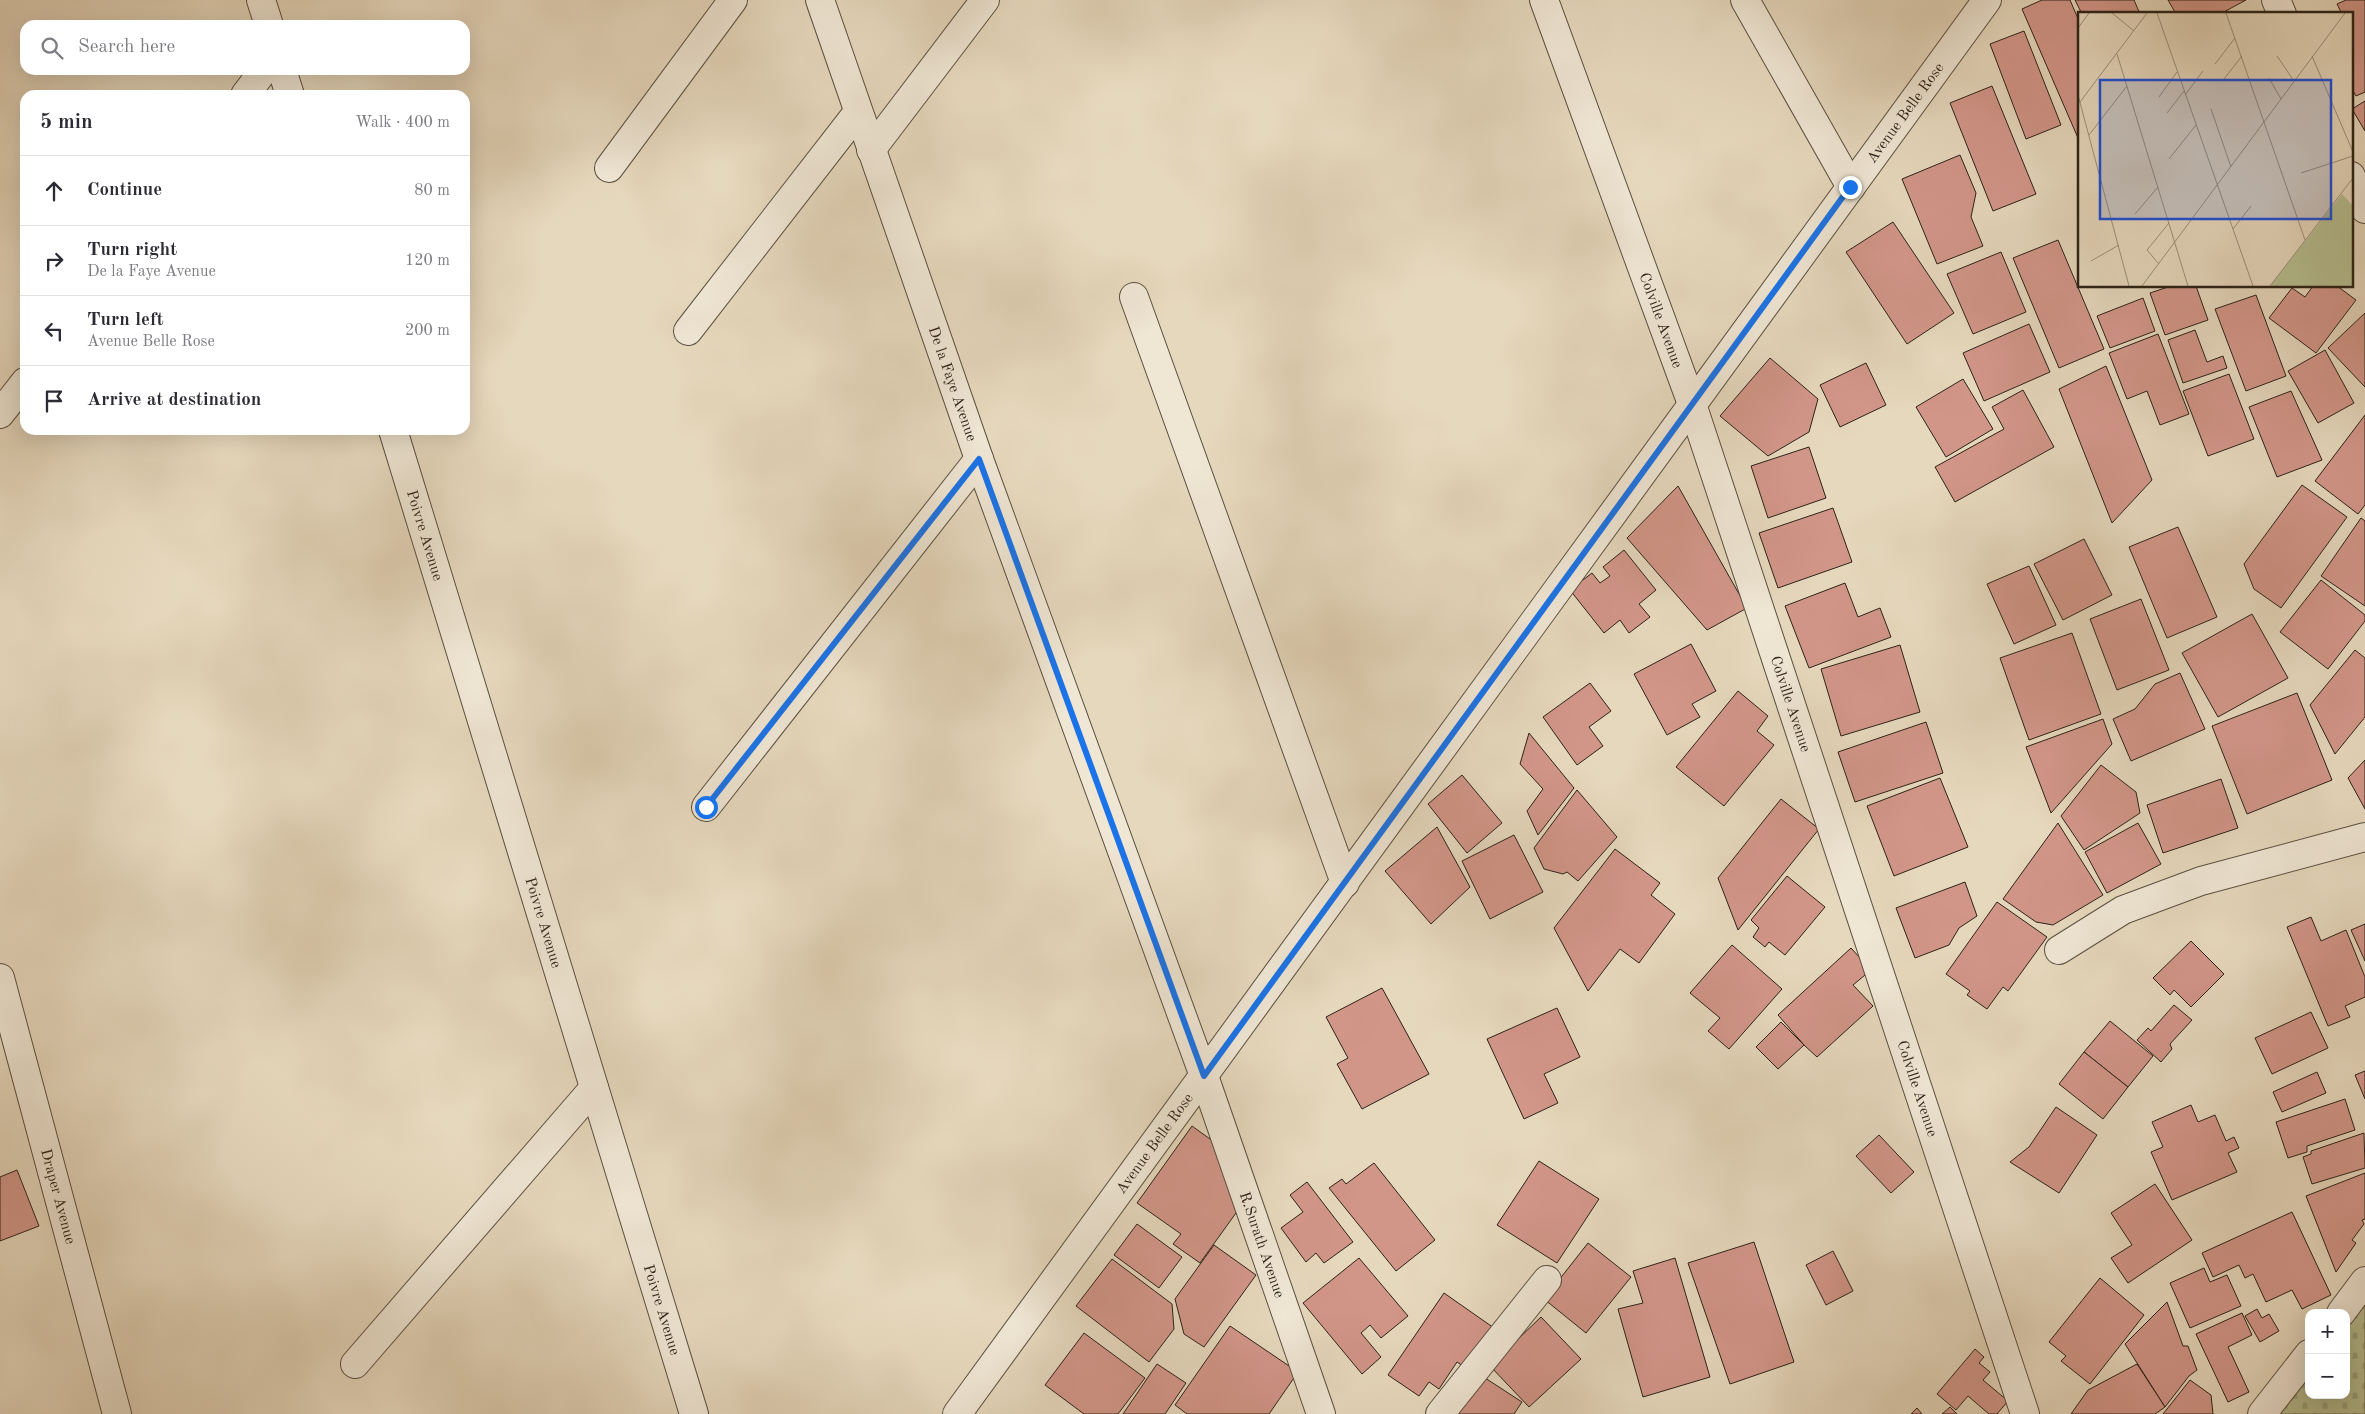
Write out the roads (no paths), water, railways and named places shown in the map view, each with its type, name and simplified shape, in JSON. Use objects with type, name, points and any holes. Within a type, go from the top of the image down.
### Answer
[{"type":"street","points":[[261,0],[267,20]]},
{"type":"street","points":[[609,168],[733,0]]},
{"type":"street","name":"De la Faye Avenue","points":[[820,0],[870,150],[979,459],[1204,1076]]},
{"type":"street","points":[[870,150],[985,0]]},
{"type":"street","name":"Colville Avenue","points":[[1544,0],[1692,404],[2025,1414]]},
{"type":"street","points":[[1745,0],[1850,187]]},
{"type":"street","points":[[2276,0],[2281,12]]},
{"type":"street","name":"Avenue Belle Rose","points":[[957,1414],[1985,1]]},
{"type":"street","points":[[249,90],[260,75]]},
{"type":"street","points":[[284,75],[288,90]]},
{"type":"street","points":[[688,331],[858,112]]},
{"type":"street","points":[[2352,178],[2365,209]]},
{"type":"street","points":[[1134,297],[1345,883]]},
{"type":"street","points":[[0,414],[20,388]]},
{"type":"street","name":"Poivre Avenue","points":[[395,435],[694,1414]]},
{"type":"street","points":[[706,807],[979,459]]},
{"type":"street","points":[[2058,950],[2123,910],[2201,880],[2365,837]]},
{"type":"street","name":"Draper Avenue","points":[[0,978],[117,1414]]},
{"type":"street","name":"R.Surath Avenue","points":[[1204,1076],[1321,1414]]},
{"type":"street","points":[[355,1364],[594,1088]]},
{"type":"street","points":[[1440,1414],[1547,1280]]},
{"type":"street","points":[[2344,1309],[2365,1281]]},
{"type":"street","points":[[2262,1414],[2305,1359]]}]
